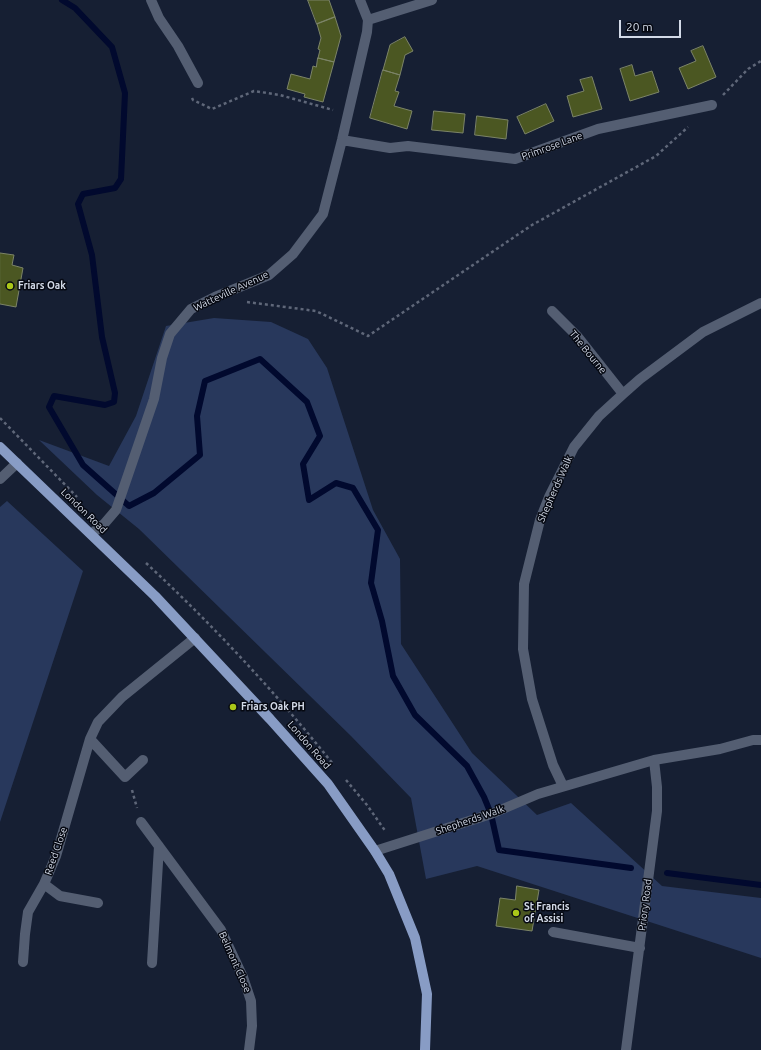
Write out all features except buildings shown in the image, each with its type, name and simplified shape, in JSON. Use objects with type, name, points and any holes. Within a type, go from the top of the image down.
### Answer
[{"type":"main road","name":"London Road","points":[[0,447],[155,596],[270,719],[328,784],[375,851],[389,874],[415,938],[426,994],[425,1050]]},
{"type":"street","points":[[151,0],[159,18],[178,46],[198,83]]},
{"type":"street","points":[[360,0],[368,20],[432,0]]},
{"type":"street","name":"Watteville Avenue","points":[[91,534],[104,524],[116,510],[154,399],[162,358],[170,334],[191,309],[215,297],[269,275],[293,254],[323,214],[342,140],[368,20]]},
{"type":"street","name":"Primrose Lane","points":[[342,140],[390,148],[408,146],[515,159],[598,129],[712,105]]},
{"type":"street","name":"Shepherds Walk","points":[[563,786],[553,765],[532,700],[523,649],[524,584],[540,520],[549,497],[574,447],[599,416],[622,394],[703,332],[761,303]]},
{"type":"street","name":"The Bourne","points":[[552,311],[578,337],[622,394]]},
{"type":"street","points":[[0,479],[17,463]]},
{"type":"street","name":"Reed Close","points":[[23,962],[28,912],[44,884],[56,856],[90,738],[98,722],[122,697],[195,638]]},
{"type":"street","points":[[90,738],[125,777],[143,760]]},
{"type":"street","name":"Shepherds Walk","points":[[375,851],[491,814],[538,794],[563,786],[654,760],[720,749],[754,740],[761,740]]},
{"type":"street","name":"Priory Road","points":[[626,1050],[657,811],[657,787],[654,760]]},
{"type":"street","name":"Belmont Close","points":[[141,822],[220,930],[243,977],[251,1000],[252,1026],[249,1050]]},
{"type":"street","points":[[152,963],[159,846]]},
{"type":"street","points":[[44,884],[60,896],[98,903]]},
{"type":"street","points":[[553,932],[640,948]]},
{"type":"path","points":[[712,105],[748,69],[761,61]]},
{"type":"path","points":[[190,94],[193,100],[212,109],[254,91],[280,95],[348,114]]},
{"type":"path","points":[[240,301],[316,311],[368,336],[532,225],[656,156],[690,125]]},
{"type":"path","points":[[125,777],[131,789],[141,822]]},
{"type":"shaded area","points":[[214,318],[271,322],[308,339],[327,368],[373,510],[400,559],[401,644],[472,753],[537,815],[571,803],[662,886],[761,898],[761,958],[477,866],[426,879],[411,798],[351,736],[139,529],[97,495],[39,440],[109,466],[136,416],[166,326]]},
{"type":"shaded area","points":[[7,501],[83,571],[0,822],[0,507]]},
{"type":"waterway","points":[[62,0],[75,8],[112,47],[125,93],[121,179],[115,188],[83,194],[78,204],[92,255],[102,337],[115,393],[114,402],[105,405],[54,396],[49,407],[83,465],[129,506],[154,493],[200,455],[197,416],[205,381],[260,359],[307,402],[320,436],[303,464],[309,500],[336,483],[353,488],[378,530],[371,583],[382,621],[393,676],[415,715],[467,766],[484,797],[491,814],[499,850],[631,868]]},
{"type":"waterway","points":[[667,873],[761,885]]},
{"type":"place","name":"Friars Oak","points":[[10,286]]},
{"type":"place","name":"Friars Oak PH","points":[[233,707]]},
{"type":"place","name":"St Francis of Assisi","points":[[516,913]]}]
